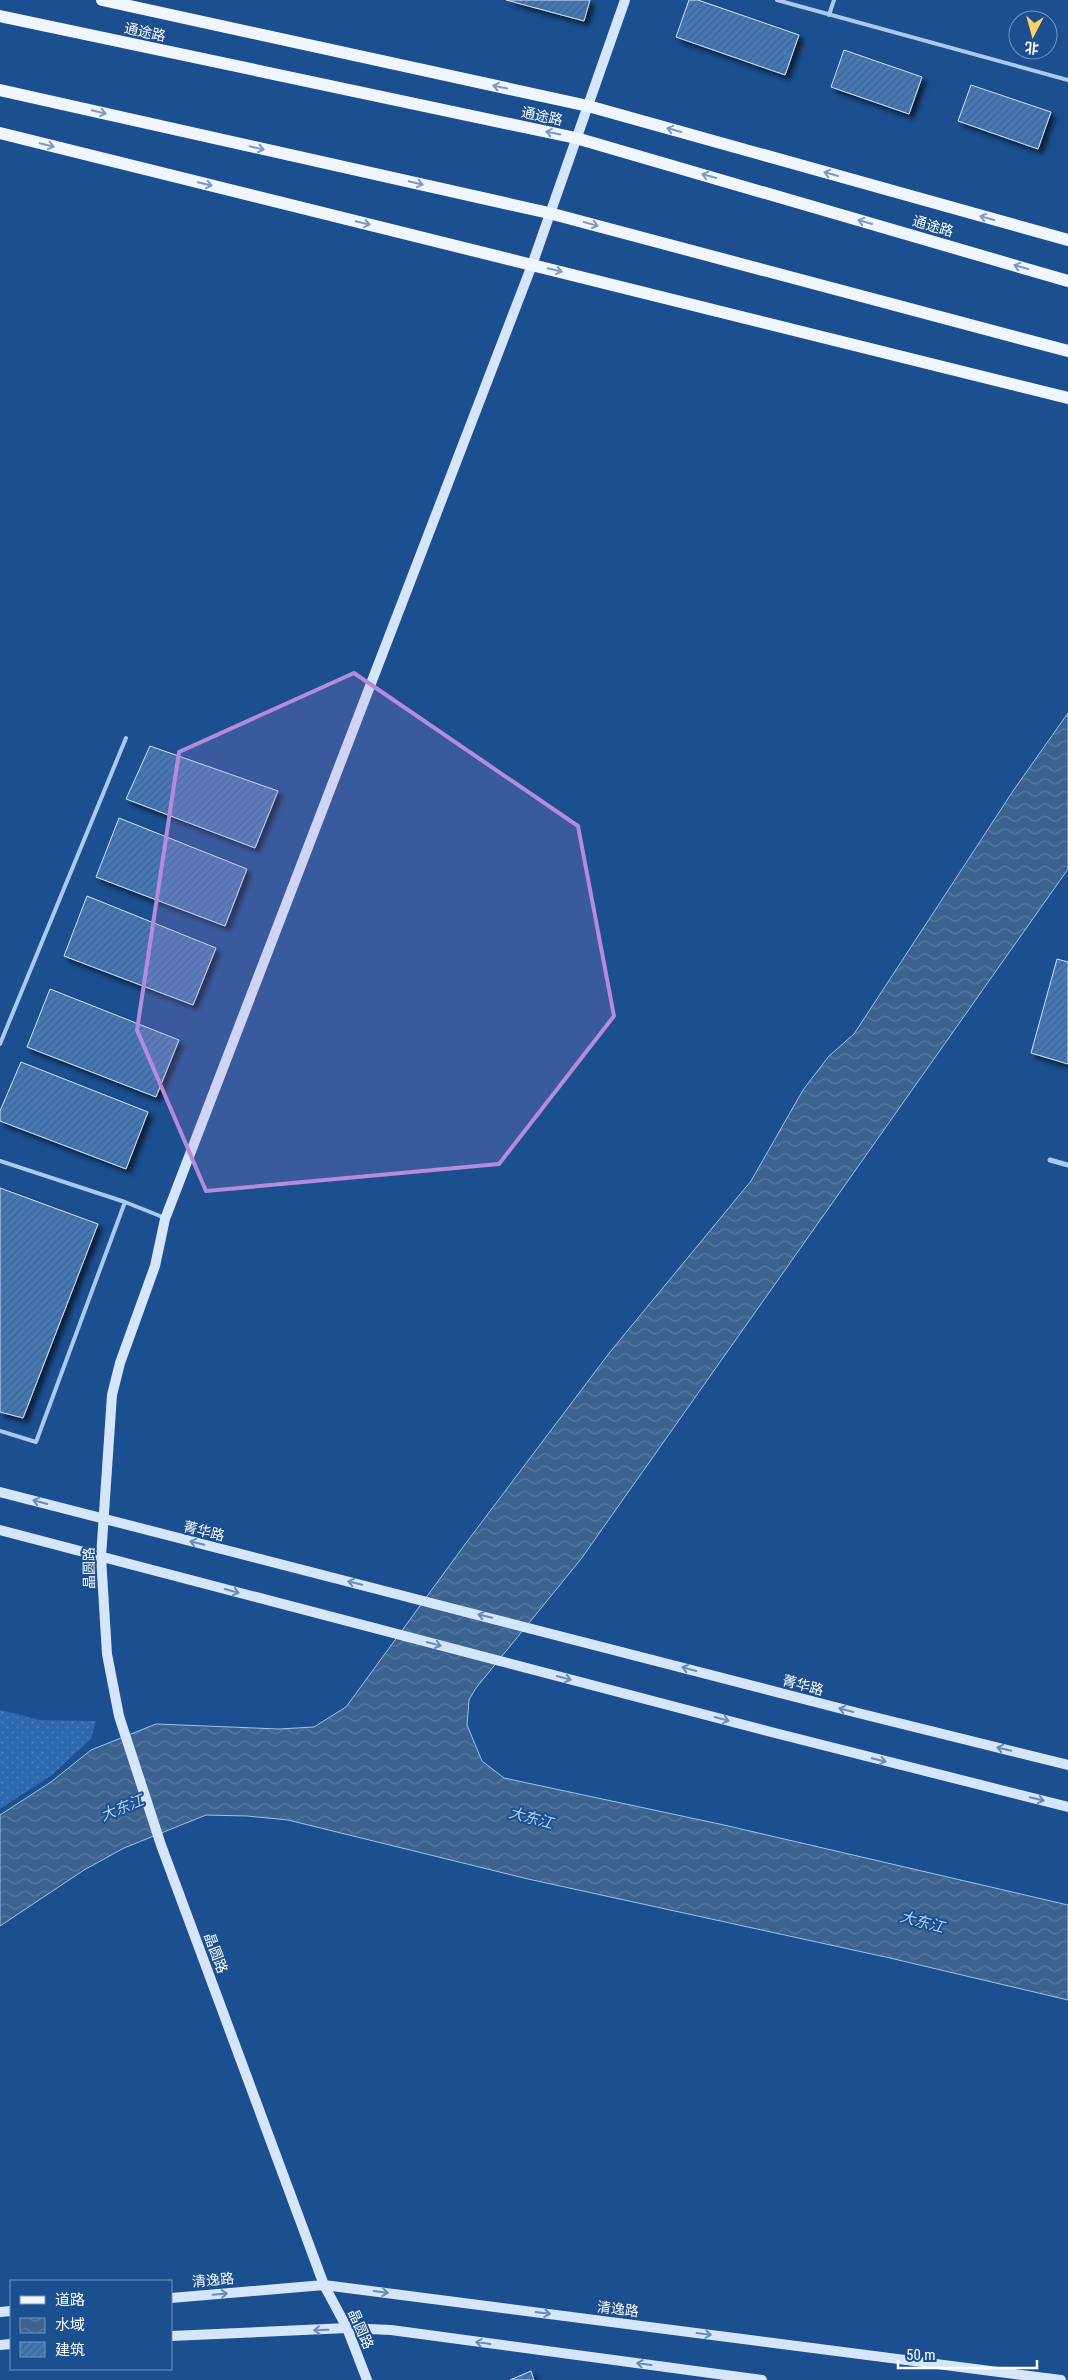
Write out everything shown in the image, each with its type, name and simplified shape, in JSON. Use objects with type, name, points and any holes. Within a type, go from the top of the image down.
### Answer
[{"type":"main road","points":[[102,0],[588,106],[1068,240]]},
{"type":"main road","name":"通途路","points":[[0,16],[576,138],[1068,281]]},
{"type":"main road","points":[[0,90],[549,213],[1068,351]]},
{"type":"main road","points":[[0,133],[1068,398]]},
{"type":"street","name":"晶圆路","points":[[367,2380],[347,2328],[324,2285],[161,1845],[119,1716],[107,1654],[100,1556],[112,1395],[120,1363],[155,1266],[165,1219],[532,265],[624,0]]},
{"type":"street","points":[[1050,1160],[1068,1165]]},
{"type":"street","name":"菁华路","points":[[0,1492],[1068,1765]]},
{"type":"street","points":[[0,1530],[517,1666],[1068,1807]]},
{"type":"street","name":"清逸路","points":[[172,2298],[324,2285],[1061,2380]]},
{"type":"street","points":[[172,2336],[347,2328],[391,2330],[762,2380]]},
{"type":"lane","points":[[777,0],[1068,80]]},
{"type":"lane","points":[[829,15],[834,0]]},
{"type":"lane","points":[[0,1044],[126,738]]},
{"type":"lane","points":[[0,1160],[125,1202],[165,1219]]},
{"type":"lane","points":[[0,1431],[36,1442],[125,1202]]},
{"type":"highlighted area","points":[[354,673],[578,826],[614,1016],[499,1164],[206,1191],[137,1030],[179,752]]},
{"type":"shaded area","points":[[0,1710],[40,1720],[96,1721],[91,1739],[52,1775],[0,1809]]},
{"type":"water","name":"大东江","points":[[1068,713],[1068,869],[581,1559],[476,1688],[469,1700],[467,1725],[482,1761],[504,1778],[724,1825],[1068,1905],[1068,2000],[890,1958],[528,1879],[288,1820],[247,1816],[206,1815],[124,1848],[84,1870],[0,1926],[0,1815],[51,1782],[91,1750],[156,1724],[279,1729],[314,1727],[346,1707],[466,1543],[610,1352],[751,1181],[803,1090],[829,1056],[854,1034],[1013,791]]},
{"type":"building","points":[[506,0],[590,0],[584,21]]},
{"type":"building","points":[[689,0],[698,0],[799,35],[785,75],[676,37]]},
{"type":"building","points":[[844,50],[922,77],[909,114],[831,87]]},
{"type":"building","points":[[971,85],[1051,112],[1038,149],[958,121]]},
{"type":"building","points":[[150,746],[278,791],[255,848],[126,799]]},
{"type":"building","points":[[119,818],[247,869],[225,926],[96,877]]},
{"type":"building","points":[[87,896],[216,948],[193,1005],[64,956]]},
{"type":"building","points":[[1057,959],[1068,962],[1068,1064],[1031,1053]]},
{"type":"building","points":[[50,989],[179,1040],[156,1097],[27,1047]]},
{"type":"building","points":[[21,1062],[148,1112],[126,1169],[0,1121],[0,1111]]},
{"type":"building","points":[[0,1188],[98,1224],[23,1418],[0,1412]]},
{"type":"building","points":[[531,2371],[534,2380],[510,2380]]}]
